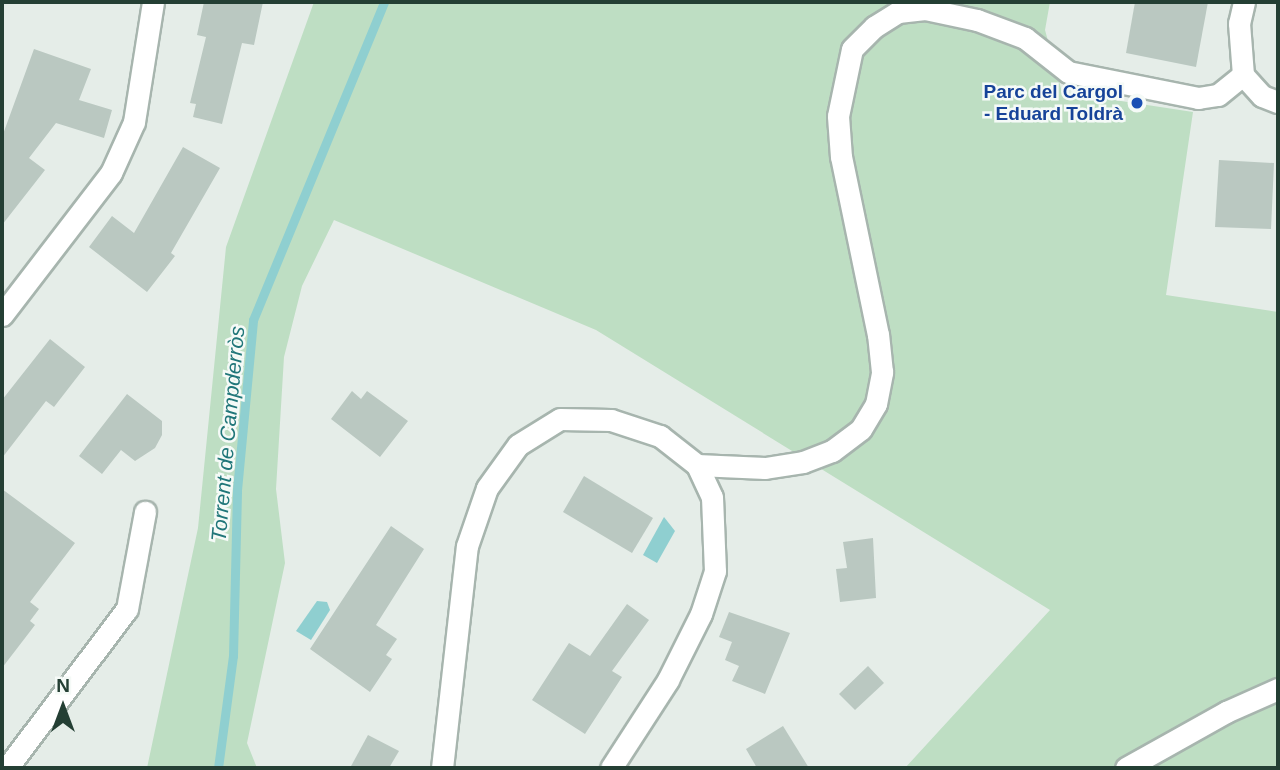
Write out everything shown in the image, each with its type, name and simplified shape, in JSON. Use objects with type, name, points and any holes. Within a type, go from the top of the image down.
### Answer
[{"type":"street","points":[[2,315],[111,173],[134,122],[153,2]]},
{"type":"street","points":[[1244,2],[1239,23],[1243,75],[1262,96],[1278,102]]},
{"type":"street","points":[[697,465],[765,468],[803,462],[832,451],[861,429],[876,404],[882,372],[878,335],[841,157],[838,116],[852,50],[874,27],[898,12],[925,9],[976,20],[1026,38],[1068,72],[1198,98],[1218,95],[1243,75]]},
{"type":"street","points":[[442,768],[467,546],[487,488],[518,444],[560,419],[611,420],[660,436],[697,465],[712,497],[715,571],[685,648],[611,768]]},
{"type":"street","points":[[7,768],[127,609],[145,512]]},
{"type":"street","points":[[1126,768],[1226,712],[1278,689]]},
{"type":"green space","points":[[314,2],[1050,2],[1045,30],[1062,92],[1193,112],[1166,295],[1278,312],[1278,768],[905,768],[1050,610],[596,330],[334,220],[302,286],[284,357],[276,489],[285,563],[247,743],[257,768],[147,768],[198,528],[226,247]]},
{"type":"water","points":[[664,517],[675,531],[657,563],[643,555]]},
{"type":"water","points":[[317,601],[327,602],[330,610],[311,640],[296,631]]},
{"type":"building","points":[[204,2],[263,2],[254,45],[242,43],[222,124],[193,117],[196,104],[190,103],[206,37],[197,35]]},
{"type":"building","points":[[1135,2],[1208,2],[1196,67],[1126,53]]},
{"type":"building","points":[[34,49],[91,69],[79,100],[112,110],[104,138],[56,123],[29,158],[45,170],[2,225],[2,137]]},
{"type":"building","points":[[183,147],[220,168],[171,253],[175,256],[147,292],[89,247],[112,216],[134,233]]},
{"type":"building","points":[[1219,160],[1274,163],[1271,229],[1215,227]]},
{"type":"building","points":[[50,339],[85,367],[54,407],[46,401],[2,458],[2,400]]},
{"type":"building","points":[[352,391],[361,399],[367,391],[408,421],[380,457],[331,419]]},
{"type":"building","points":[[127,394],[162,421],[162,435],[155,448],[135,461],[121,450],[102,474],[79,456]]},
{"type":"building","points":[[584,476],[653,518],[632,553],[563,512]]},
{"type":"building","points":[[2,489],[75,543],[30,602],[39,609],[30,621],[35,625],[2,668]]},
{"type":"building","points":[[391,526],[424,549],[376,625],[397,639],[386,655],[392,659],[370,692],[310,649]]},
{"type":"building","points":[[873,538],[876,598],[840,602],[836,569],[847,568],[843,542]]},
{"type":"building","points":[[627,604],[649,620],[612,671],[622,677],[585,734],[532,700],[569,643],[590,656]]},
{"type":"building","points":[[729,612],[790,633],[765,694],[732,681],[739,666],[725,660],[732,642],[719,637]]},
{"type":"building","points":[[868,666],[884,683],[855,710],[839,694]]},
{"type":"building","points":[[783,726],[809,768],[757,768],[746,749]]},
{"type":"building","points":[[368,735],[399,751],[389,768],[350,768]]},
{"type":"waterway","name":"Torrent de Campderròs","points":[[218,768],[233,656],[237,490],[253,320],[384,2]]},
{"type":"place","name":"Parc del Cargol - Eduard Toldrà","points":[[1137,103]]}]
